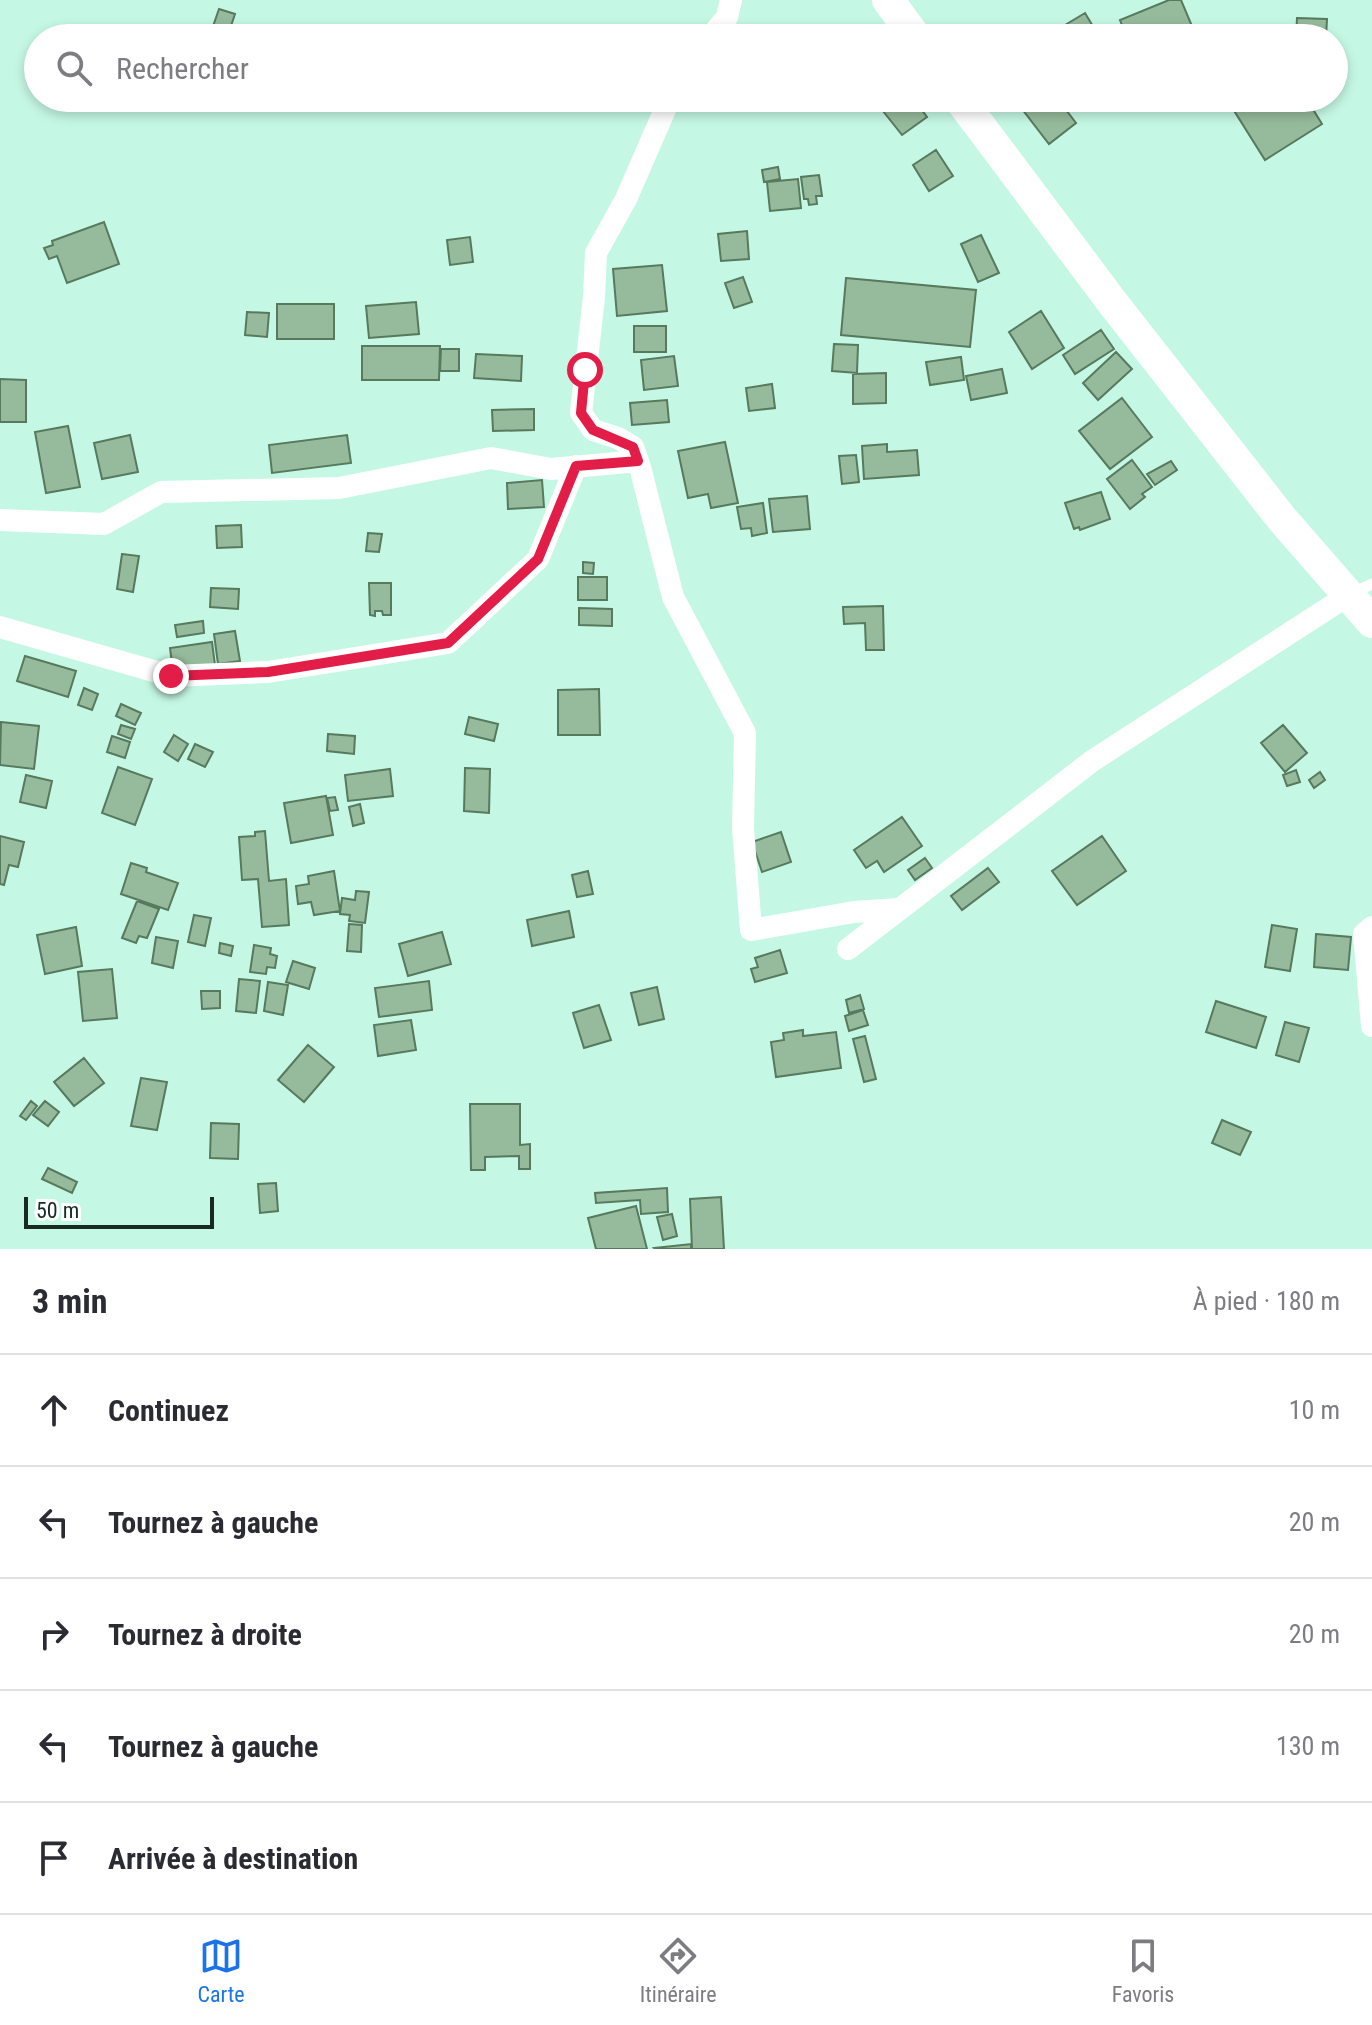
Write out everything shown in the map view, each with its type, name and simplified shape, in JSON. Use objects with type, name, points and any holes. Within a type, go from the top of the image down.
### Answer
[{"type":"street","points":[[721,24],[727,17],[731,0]]},
{"type":"street","points":[[888,0],[906,24]]},
{"type":"street","points":[[664,112],[626,199],[596,253],[581,413],[593,430],[633,447],[673,597],[745,733],[743,828],[751,930],[854,912],[899,909]]},
{"type":"street","points":[[970,112],[1112,302],[1282,519],[1360,590],[1372,622]]},
{"type":"street","points":[[0,520],[104,524],[161,492],[339,488],[491,458],[551,469],[638,461]]},
{"type":"street","points":[[0,627],[171,676],[268,672],[448,643],[538,559],[576,466]]},
{"type":"street","points":[[848,949],[1092,761],[1360,590]]},
{"type":"street","points":[[1372,927],[1364,934],[1372,1026]]},
{"type":"building","points":[[1169,0],[1181,0],[1191,24],[1122,24],[1120,20]]},
{"type":"building","points":[[219,9],[235,14],[232,24],[214,24]]},
{"type":"building","points":[[1085,13],[1092,24],[1067,24]]},
{"type":"building","points":[[1297,18],[1327,19],[1327,24],[1297,24]]},
{"type":"building","points":[[884,112],[923,112],[927,117],[902,135]]},
{"type":"building","points":[[1024,112],[1068,112],[1076,123],[1049,144]]},
{"type":"building","points":[[1235,112],[1315,112],[1322,124],[1265,160]]},
{"type":"building","points":[[936,150],[953,176],[929,191],[913,165]]},
{"type":"building","points":[[778,167],[780,179],[764,182],[762,170]]},
{"type":"building","points":[[819,175],[822,196],[816,196],[817,204],[809,205],[808,199],[804,199],[801,177]]},
{"type":"building","points":[[798,179],[801,208],[770,211],[767,182]]},
{"type":"building","points":[[104,222],[119,264],[67,283],[57,256],[49,259],[44,248],[53,245],[52,241]]},
{"type":"building","points":[[747,231],[749,259],[721,261],[718,234]]},
{"type":"building","points":[[981,235],[999,273],[978,282],[961,244]]},
{"type":"building","points":[[470,237],[473,262],[450,265],[447,240]]},
{"type":"building","points":[[662,265],[667,311],[617,316],[613,269]]},
{"type":"building","points":[[743,277],[752,302],[734,308],[725,283]]},
{"type":"building","points":[[846,278],[976,290],[970,347],[841,335]]},
{"type":"building","points":[[416,302],[419,334],[369,338],[366,306]]},
{"type":"building","points":[[277,304],[334,304],[334,339],[277,339]]},
{"type":"building","points":[[1041,311],[1064,348],[1032,369],[1009,332]]},
{"type":"building","points":[[247,312],[269,313],[267,337],[245,335]]},
{"type":"building","points":[[634,326],[666,326],[666,352],[634,352]]},
{"type":"building","points":[[1101,330],[1114,349],[1075,374],[1063,355]]},
{"type":"building","points":[[834,344],[858,345],[857,373],[832,371]]},
{"type":"building","points":[[362,346],[440,346],[439,380],[362,380]]},
{"type":"building","points":[[441,349],[459,349],[459,371],[440,371]]},
{"type":"building","points":[[1116,352],[1132,369],[1098,400],[1083,383]]},
{"type":"building","points":[[476,354],[522,356],[521,381],[474,378]]},
{"type":"building","points":[[674,356],[678,386],[644,390],[641,360]]},
{"type":"building","points":[[961,357],[964,380],[930,385],[926,362]]},
{"type":"building","points":[[1002,369],[1007,393],[971,400],[966,376]]},
{"type":"building","points":[[886,373],[886,403],[853,404],[853,374]]},
{"type":"building","points":[[0,379],[26,380],[26,422],[0,422]]},
{"type":"building","points":[[772,384],[775,408],[749,411],[746,388]]},
{"type":"building","points":[[1122,398],[1152,437],[1110,469],[1079,431]]},
{"type":"building","points":[[667,400],[669,422],[632,425],[630,403]]},
{"type":"building","points":[[534,409],[534,430],[493,431],[492,410]]},
{"type":"building","points":[[68,426],[80,487],[46,493],[35,432]]},
{"type":"building","points":[[130,435],[138,472],[102,479],[94,443]]},
{"type":"building","points":[[347,435],[351,463],[272,473],[269,445]]},
{"type":"building","points":[[725,442],[738,503],[711,508],[708,494],[688,498],[678,451]]},
{"type":"building","points":[[887,444],[887,452],[917,450],[919,475],[864,479],[862,446]]},
{"type":"building","points":[[856,455],[859,482],[842,484],[839,456]]},
{"type":"building","points":[[1132,460],[1152,487],[1130,509],[1107,479]]},
{"type":"building","points":[[1171,461],[1177,470],[1155,485],[1147,474]]},
{"type":"building","points":[[542,480],[544,507],[508,509],[507,483]]},
{"type":"building","points":[[1101,492],[1110,519],[1080,530],[1079,527],[1074,529],[1065,503]]},
{"type":"building","points":[[807,496],[810,529],[773,532],[769,499]]},
{"type":"building","points":[[763,503],[767,533],[752,536],[751,528],[741,529],[737,507]]},
{"type":"building","points":[[241,525],[242,547],[217,548],[216,526]]},
{"type":"building","points":[[368,533],[382,534],[379,552],[366,551]]},
{"type":"building","points":[[122,554],[139,556],[133,592],[117,589]]},
{"type":"building","points":[[583,562],[594,563],[593,574],[583,573]]},
{"type":"building","points":[[578,577],[607,577],[607,600],[578,600]]},
{"type":"building","points":[[369,583],[391,583],[391,615],[375,611],[375,616],[370,615]]},
{"type":"building","points":[[211,588],[239,589],[238,609],[210,607]]},
{"type":"building","points":[[883,606],[884,650],[866,650],[865,623],[844,624],[843,607]]},
{"type":"building","points":[[579,608],[612,609],[612,626],[579,625]]},
{"type":"building","points":[[203,621],[204,633],[177,637],[175,625]]},
{"type":"building","points":[[235,631],[240,661],[218,664],[214,634]]},
{"type":"building","points":[[212,642],[215,665],[173,671],[170,648]]},
{"type":"building","points":[[25,656],[76,671],[68,697],[17,681]]},
{"type":"building","points":[[84,688],[98,694],[92,710],[78,705]]},
{"type":"building","points":[[599,689],[600,735],[558,735],[558,690]]},
{"type":"building","points":[[121,704],[141,713],[135,725],[116,716]]},
{"type":"building","points":[[469,717],[498,724],[494,741],[465,734]]},
{"type":"building","points":[[1,722],[39,726],[34,769],[0,765]]},
{"type":"building","points":[[121,725],[135,729],[131,739],[118,734]]},
{"type":"building","points":[[1283,725],[1307,753],[1285,772],[1261,743]]},
{"type":"building","points":[[328,734],[355,736],[354,754],[327,751]]},
{"type":"building","points":[[174,735],[188,744],[178,761],[164,752]]},
{"type":"building","points":[[112,736],[130,742],[125,758],[107,752]]},
{"type":"building","points":[[195,744],[213,752],[205,767],[188,759]]},
{"type":"building","points":[[118,767],[152,779],[135,825],[102,813]]},
{"type":"building","points":[[465,768],[490,769],[489,813],[464,811]]},
{"type":"building","points":[[390,769],[393,796],[348,801],[345,775]]},
{"type":"building","points":[[1296,770],[1300,782],[1287,786],[1283,775]]},
{"type":"building","points":[[1320,772],[1325,780],[1314,788],[1309,780]]},
{"type":"building","points":[[26,775],[52,781],[46,808],[20,802]]},
{"type":"building","points":[[326,796],[333,835],[291,843],[284,803]]},
{"type":"building","points":[[335,797],[338,810],[330,811],[327,798]]},
{"type":"building","points":[[360,804],[364,823],[353,826],[349,807]]},
{"type":"building","points":[[902,817],[922,846],[884,872],[877,861],[866,868],[854,850]]},
{"type":"building","points":[[265,831],[269,881],[286,879],[289,925],[262,927],[258,879],[242,880],[239,837],[255,836],[255,832]]},
{"type":"building","points":[[781,832],[791,862],[762,872],[752,842]]},
{"type":"building","points":[[0,836],[24,842],[18,867],[9,865],[4,885],[0,884]]},
{"type":"building","points":[[1102,836],[1126,871],[1077,905],[1052,871]]},
{"type":"building","points":[[925,858],[932,868],[915,880],[908,870]]},
{"type":"building","points":[[131,863],[147,868],[146,872],[178,883],[168,910],[121,894]]},
{"type":"building","points":[[988,868],[999,882],[962,910],[951,896]]},
{"type":"building","points":[[334,871],[340,911],[314,915],[311,902],[298,904],[296,886],[309,884],[308,876]]},
{"type":"building","points":[[588,871],[593,894],[577,897],[572,875]]},
{"type":"building","points":[[356,891],[369,892],[365,923],[349,921],[350,915],[340,914],[342,898],[355,900]]},
{"type":"building","points":[[137,901],[159,909],[147,938],[139,936],[136,943],[122,938]]},
{"type":"building","points":[[569,911],[574,937],[532,946],[527,920]]},
{"type":"building","points":[[194,915],[211,918],[205,946],[188,942]]},
{"type":"building","points":[[349,924],[362,925],[361,952],[347,951]]},
{"type":"building","points":[[1272,925],[1297,929],[1290,971],[1265,967]]},
{"type":"building","points":[[76,927],[82,966],[45,974],[37,935]]},
{"type":"building","points":[[442,932],[451,964],[408,976],[399,944]]},
{"type":"building","points":[[1316,934],[1351,937],[1348,970],[1314,967]]},
{"type":"building","points":[[156,937],[178,941],[173,968],[152,963]]},
{"type":"building","points":[[220,943],[233,946],[231,956],[219,953]]},
{"type":"building","points":[[254,945],[271,948],[270,954],[277,956],[275,968],[267,967],[266,974],[250,972]]},
{"type":"building","points":[[780,950],[787,973],[755,982],[751,969],[758,967],[755,958]]},
{"type":"building","points":[[293,961],[315,968],[309,989],[286,982]]},
{"type":"building","points":[[112,969],[117,1018],[83,1021],[78,972]]},
{"type":"building","points":[[239,979],[260,981],[256,1013],[236,1011]]},
{"type":"building","points":[[429,981],[432,1010],[379,1017],[375,988]]},
{"type":"building","points":[[268,982],[288,985],[283,1015],[264,1011]]},
{"type":"building","points":[[657,987],[664,1019],[639,1025],[631,993]]},
{"type":"building","points":[[201,991],[220,991],[220,1008],[202,1009]]},
{"type":"building","points":[[860,995],[864,1009],[849,1013],[846,1000]]},
{"type":"building","points":[[1216,1001],[1266,1017],[1256,1048],[1206,1032]]},
{"type":"building","points":[[599,1005],[611,1040],[584,1048],[573,1013]]},
{"type":"building","points":[[863,1010],[868,1025],[849,1031],[845,1016]]},
{"type":"building","points":[[411,1020],[416,1050],[378,1056],[374,1025]]},
{"type":"building","points":[[1285,1022],[1309,1028],[1299,1062],[1276,1055]]},
{"type":"building","points":[[803,1030],[803,1036],[836,1032],[841,1068],[776,1077],[771,1042],[784,1040],[783,1033]]},
{"type":"building","points":[[865,1036],[876,1079],[864,1082],[853,1039]]},
{"type":"building","points":[[308,1045],[334,1067],[304,1102],[278,1080]]},
{"type":"building","points":[[84,1058],[104,1083],[74,1106],[54,1082]]},
{"type":"building","points":[[141,1078],[167,1082],[157,1130],[131,1126]]},
{"type":"building","points":[[31,1101],[37,1106],[26,1120],[20,1116]]},
{"type":"building","points":[[45,1101],[59,1112],[48,1126],[33,1115]]},
{"type":"building","points":[[470,1104],[520,1104],[520,1145],[530,1144],[530,1169],[519,1169],[519,1156],[485,1157],[485,1170],[471,1170]]},
{"type":"building","points":[[1222,1120],[1251,1132],[1240,1155],[1212,1143]]},
{"type":"building","points":[[211,1123],[239,1124],[238,1159],[210,1158]]},
{"type":"building","points":[[48,1168],[77,1182],[72,1193],[42,1179]]},
{"type":"building","points":[[276,1183],[278,1211],[260,1213],[258,1184]]},
{"type":"building","points":[[667,1188],[668,1212],[641,1214],[640,1200],[596,1203],[595,1193]]},
{"type":"building","points":[[721,1197],[724,1249],[692,1249],[690,1199]]},
{"type":"building","points":[[636,1206],[647,1249],[596,1249],[588,1218]]},
{"type":"building","points":[[672,1214],[677,1236],[663,1240],[657,1217]]},
{"type":"building","points":[[691,1244],[691,1249],[654,1248]]},
{"type":"route","points":[[171,676],[268,672],[448,643],[538,559],[576,466],[638,461],[633,447],[618,438],[593,430],[581,413],[585,370]]}]
